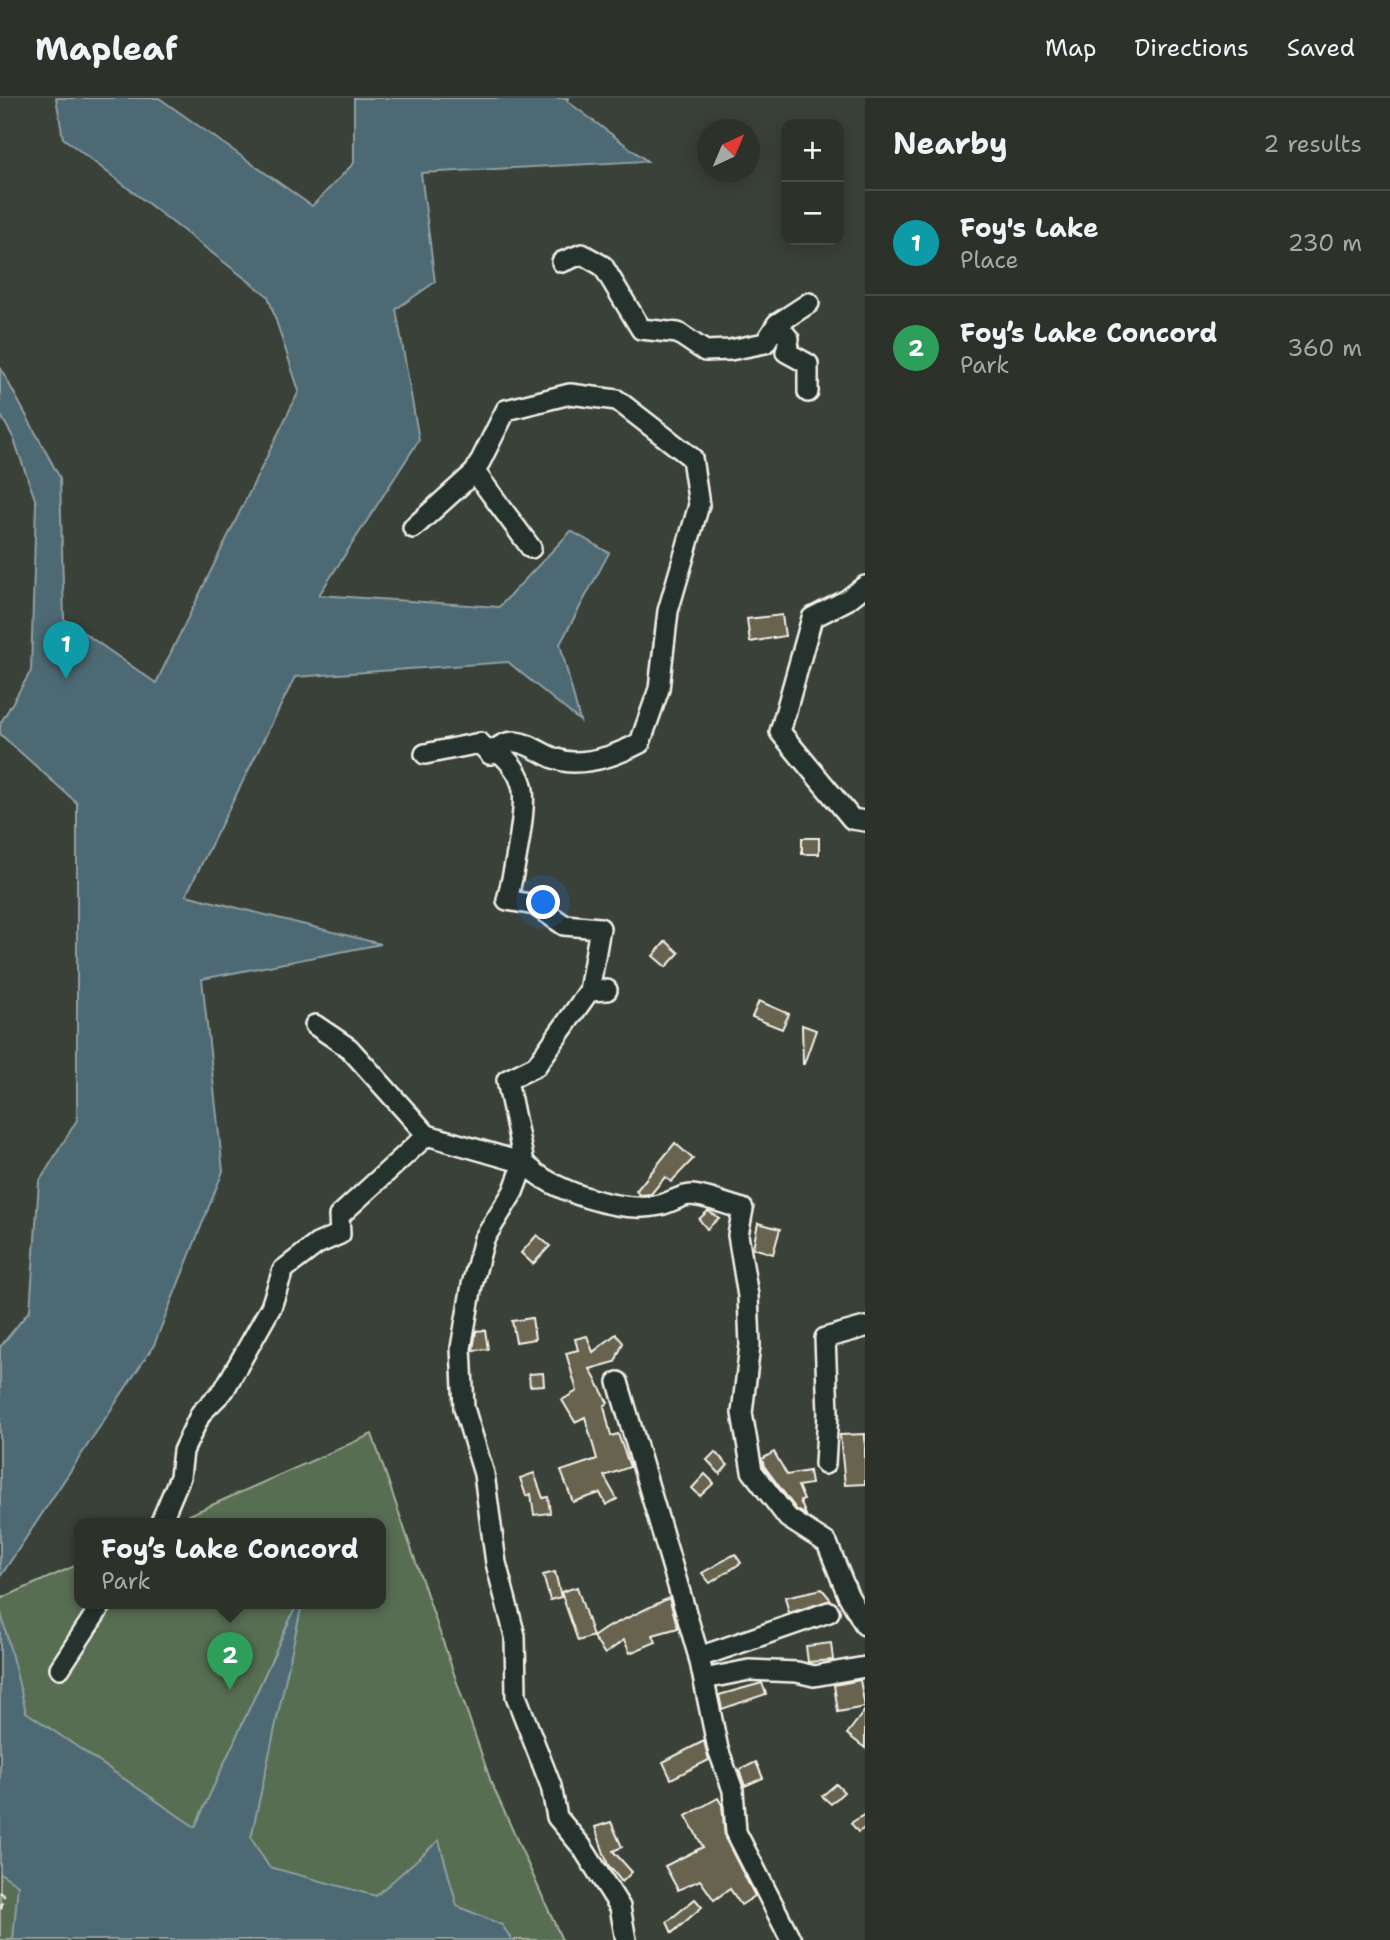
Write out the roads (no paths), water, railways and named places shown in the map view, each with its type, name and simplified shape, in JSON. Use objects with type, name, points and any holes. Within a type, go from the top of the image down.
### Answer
[{"type":"street","points":[[562,262],[582,254],[603,266],[641,329],[678,333],[705,351],[730,350],[765,343],[777,324],[809,303]]},
{"type":"street","points":[[777,324],[789,339],[786,352],[808,364],[808,392]]},
{"type":"street","points":[[412,528],[475,472],[506,410],[570,394],[617,400],[692,457],[699,505],[668,611],[659,689],[640,743],[607,759],[570,762],[545,755],[520,741],[501,743],[490,754]]},
{"type":"street","points":[[475,472],[531,548]]},
{"type":"street","points":[[865,586],[847,600],[812,618],[780,732],[852,819],[865,821]]},
{"type":"street","points":[[425,754],[480,743],[490,754]]},
{"type":"street","points":[[490,754],[497,751],[508,758],[523,790],[514,875],[506,900],[535,905],[564,925],[600,928],[598,990],[536,1066],[507,1080],[524,1163],[513,1192],[484,1239],[472,1285],[461,1348],[464,1408],[484,1474],[492,1513],[496,1563],[515,1636],[516,1696],[551,1786],[557,1817],[582,1847],[620,1907],[626,1940]]},
{"type":"street","points":[[314,1025],[349,1048],[427,1135],[524,1163],[558,1187],[631,1207],[660,1205],[689,1195],[743,1209],[738,1235],[748,1296],[751,1345],[742,1413],[752,1471],[788,1518],[827,1543],[848,1595],[865,1625]]},
{"type":"street","points":[[163,1518],[180,1477],[183,1451],[201,1413],[224,1390],[271,1307],[283,1270],[299,1261],[317,1244],[340,1234],[339,1216],[427,1135]]},
{"type":"street","points":[[825,1464],[828,1413],[825,1338],[865,1327]]},
{"type":"street","points":[[618,1382],[699,1657],[718,1749],[733,1790],[736,1832],[791,1940]]},
{"type":"street","points":[[60,1668],[99,1609]]},
{"type":"street","points":[[699,1657],[829,1612]]},
{"type":"street","points":[[704,1679],[749,1670],[797,1672],[814,1676],[865,1667]]},
{"type":"water","points":[[56,98],[159,98],[312,206],[354,163],[354,98],[568,98],[567,101],[647,161],[421,173],[435,282],[396,309],[419,440],[319,595],[499,607],[571,531],[609,553],[560,644],[580,721],[508,662],[295,677],[186,895],[381,944],[202,979],[223,1171],[154,1345],[0,1577],[0,1347],[30,1310],[39,1182],[77,1120],[77,803],[0,734],[0,724],[31,671],[36,502],[13,437],[0,414],[0,367],[60,478],[64,619],[156,683],[299,391],[268,296],[63,138]]},
{"type":"water","points":[[0,1609],[26,1712],[195,1827],[295,1609],[301,1609],[251,1838],[269,1867],[376,1896],[439,1840],[457,1906],[502,1925],[512,1940],[13,1940],[18,1885],[0,1873]]},
{"type":"place","name":"Foy's Lake","points":[[66,679]]},
{"type":"place","name":"Foy’s Lake Concord","points":[[230,1690]]}]
